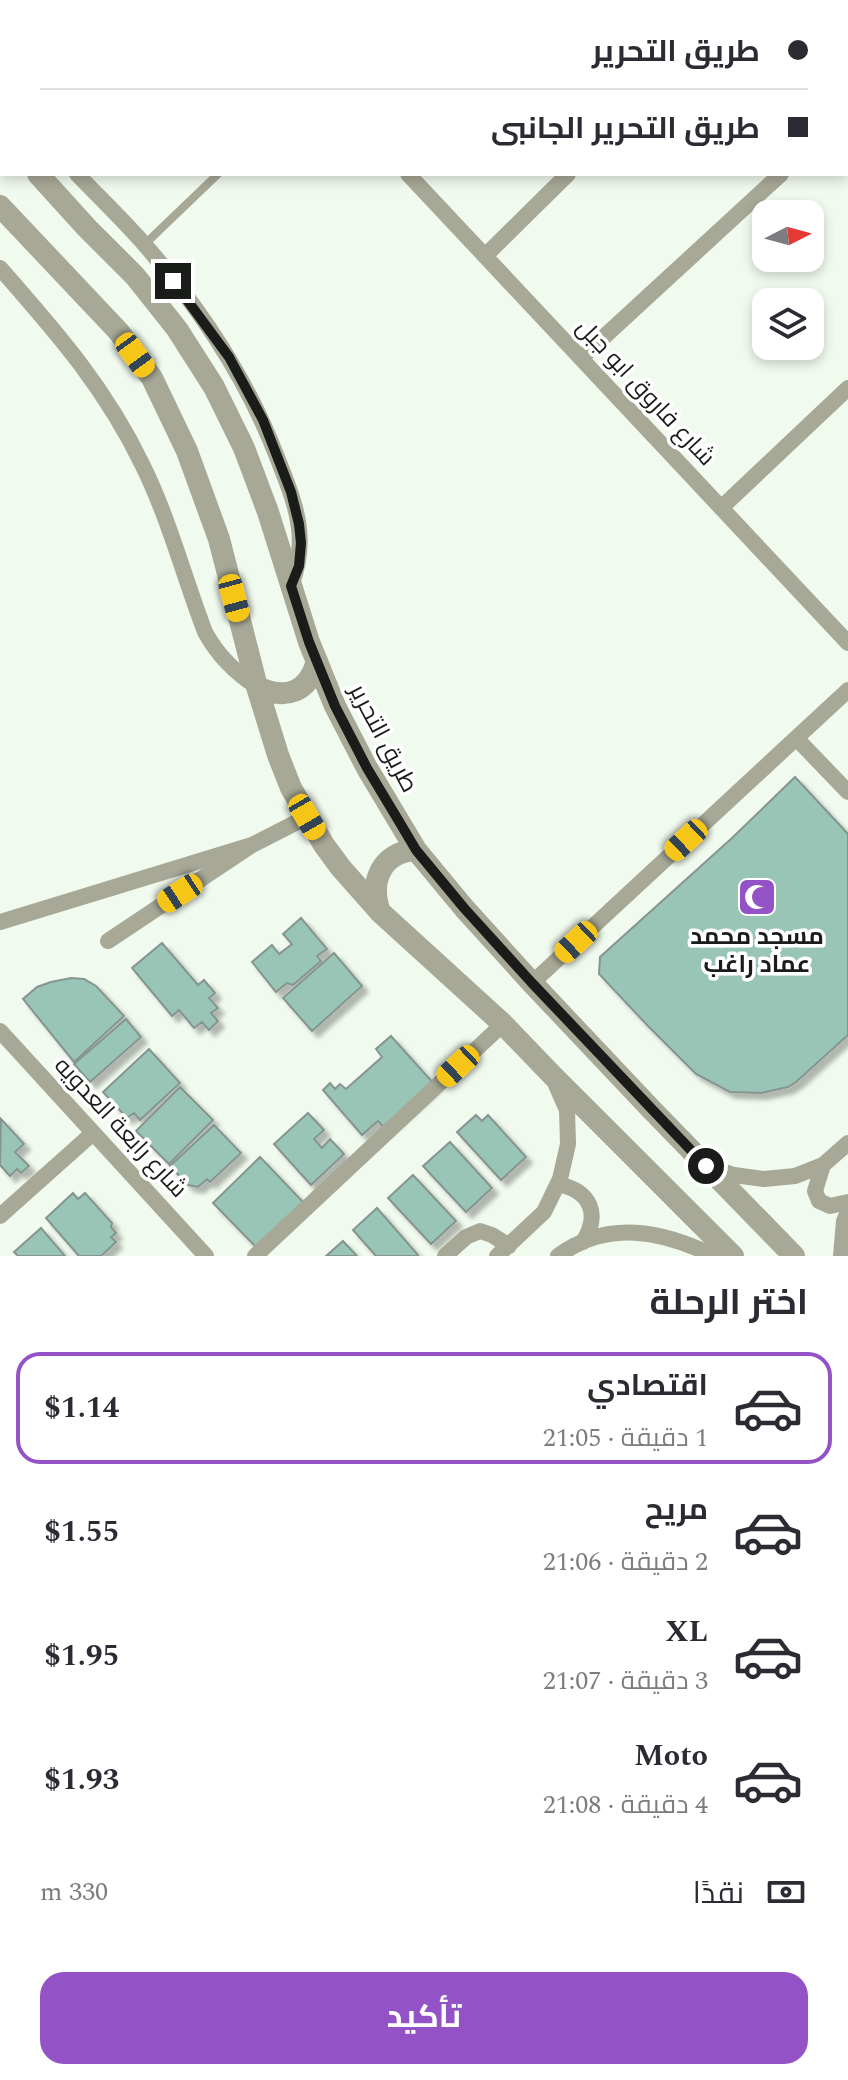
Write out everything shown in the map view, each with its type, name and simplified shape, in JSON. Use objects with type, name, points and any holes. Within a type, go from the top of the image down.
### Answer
[{"type":"street","name":"طريق التحرير","points":[[40,176],[135,276],[177,329],[214,387],[244,448],[335,706],[367,768],[416,850],[532,983],[794,1256]]},
{"type":"street","points":[[79,176],[145,245],[188,299],[229,357],[263,420],[291,492],[299,524],[299,566],[291,586]]},
{"type":"street","name":"شارع فاروق ابو جبل","points":[[410,176],[848,643]]},
{"type":"street","points":[[485,256],[566,176]]},
{"type":"street","points":[[581,358],[779,176]]},
{"type":"street","points":[[0,206],[119,332],[152,378],[187,451],[219,539],[278,755],[307,817],[341,868],[380,912],[503,1024],[733,1256]]},
{"type":"street","points":[[0,268],[63,340],[108,401],[160,502],[205,632],[225,662],[257,687],[286,694],[296,691],[311,678],[317,661]]},
{"type":"street","points":[[721,508],[848,388]]},
{"type":"street","points":[[532,983],[848,690]]},
{"type":"street","points":[[796,738],[848,792]]},
{"type":"street","points":[[108,941],[252,845],[307,817]]},
{"type":"street","points":[[0,922],[252,845]]},
{"type":"street","points":[[380,912],[375,888],[384,865],[404,851],[416,850]]},
{"type":"street","points":[[255,1256],[503,1024]]},
{"type":"street","name":"شارع رابعة العدويه","points":[[0,1031],[206,1256]]},
{"type":"street","points":[[445,1256],[466,1237],[480,1231],[492,1235],[503,1251],[544,1212],[558,1184],[568,1144],[567,1110],[553,1076]]},
{"type":"street","points":[[0,1216],[93,1133]]},
{"type":"street","points":[[706,1166],[734,1175],[764,1179],[795,1176],[823,1165],[848,1143]]},
{"type":"street","points":[[823,1165],[815,1191],[819,1201],[830,1206],[848,1202]]},
{"type":"street","points":[[558,1184],[582,1193],[588,1202],[591,1223],[583,1242]]},
{"type":"street","points":[[841,1256],[844,1221],[848,1212]]},
{"type":"street","points":[[558,1256],[568,1248],[597,1237],[627,1232],[658,1234],[714,1256]]},
{"type":"lane","points":[[145,245],[216,176]]},
{"type":"building","name":"مسجد محمد عماد راغب","points":[[795,777],[848,834],[848,1035],[788,1087],[761,1093],[730,1092],[696,1074],[648,1026],[599,974],[600,957]]},
{"type":"building","points":[[301,918],[327,949],[317,956],[321,961],[293,985],[287,983],[276,992],[252,962],[272,945],[279,954],[292,944],[283,934]]},
{"type":"building","points":[[162,943],[198,985],[204,980],[215,993],[209,998],[218,1008],[211,1013],[218,1021],[209,1030],[202,1022],[194,1028],[179,1010],[172,1016],[132,968]]},
{"type":"building","points":[[334,953],[362,986],[312,1031],[283,998]]},
{"type":"building","points":[[71,978],[84,979],[96,986],[124,1016],[74,1062],[23,999],[37,987]]},
{"type":"building","points":[[126,1019],[141,1037],[90,1082],[74,1064]]},
{"type":"building","points":[[391,1036],[435,1085],[385,1129],[378,1121],[362,1135],[323,1090],[330,1083],[335,1089],[340,1084],[346,1089],[382,1057],[376,1049]]},
{"type":"building","points":[[149,1049],[180,1083],[140,1120],[134,1113],[127,1118],[103,1092]]},
{"type":"building","points":[[180,1087],[213,1120],[169,1164],[136,1131]]},
{"type":"building","points":[[308,1113],[324,1130],[314,1139],[322,1148],[330,1139],[344,1154],[311,1185],[274,1144]]},
{"type":"building","points":[[476,1115],[482,1121],[488,1115],[526,1157],[501,1180],[457,1132]]},
{"type":"building","points":[[1,1119],[24,1144],[15,1152],[29,1166],[21,1173],[17,1169],[10,1176],[0,1165]]},
{"type":"building","points":[[214,1125],[241,1153],[210,1182],[207,1179],[198,1187],[188,1185],[170,1166]]},
{"type":"building","points":[[450,1142],[492,1188],[466,1212],[423,1166]]},
{"type":"building","points":[[260,1157],[303,1202],[257,1248],[213,1203]]},
{"type":"building","points":[[413,1175],[456,1221],[431,1244],[388,1198]]},
{"type":"building","points":[[73,1193],[78,1199],[85,1193],[112,1223],[111,1227],[116,1233],[111,1237],[116,1242],[101,1256],[79,1256],[46,1218]]},
{"type":"building","points":[[377,1208],[417,1256],[376,1256],[353,1230]]},
{"type":"building","points":[[41,1228],[65,1256],[18,1256],[14,1252]]},
{"type":"building","points":[[343,1241],[357,1256],[326,1256]]},
{"type":"place","name":"مسجد محمد عماد راغب","points":[[757,897]]},
{"type":"route","points":[[173,281],[229,357],[263,420],[291,492],[299,524],[299,566],[291,586],[309,642],[335,706],[367,768],[416,850],[532,983],[706,1166]]}]
